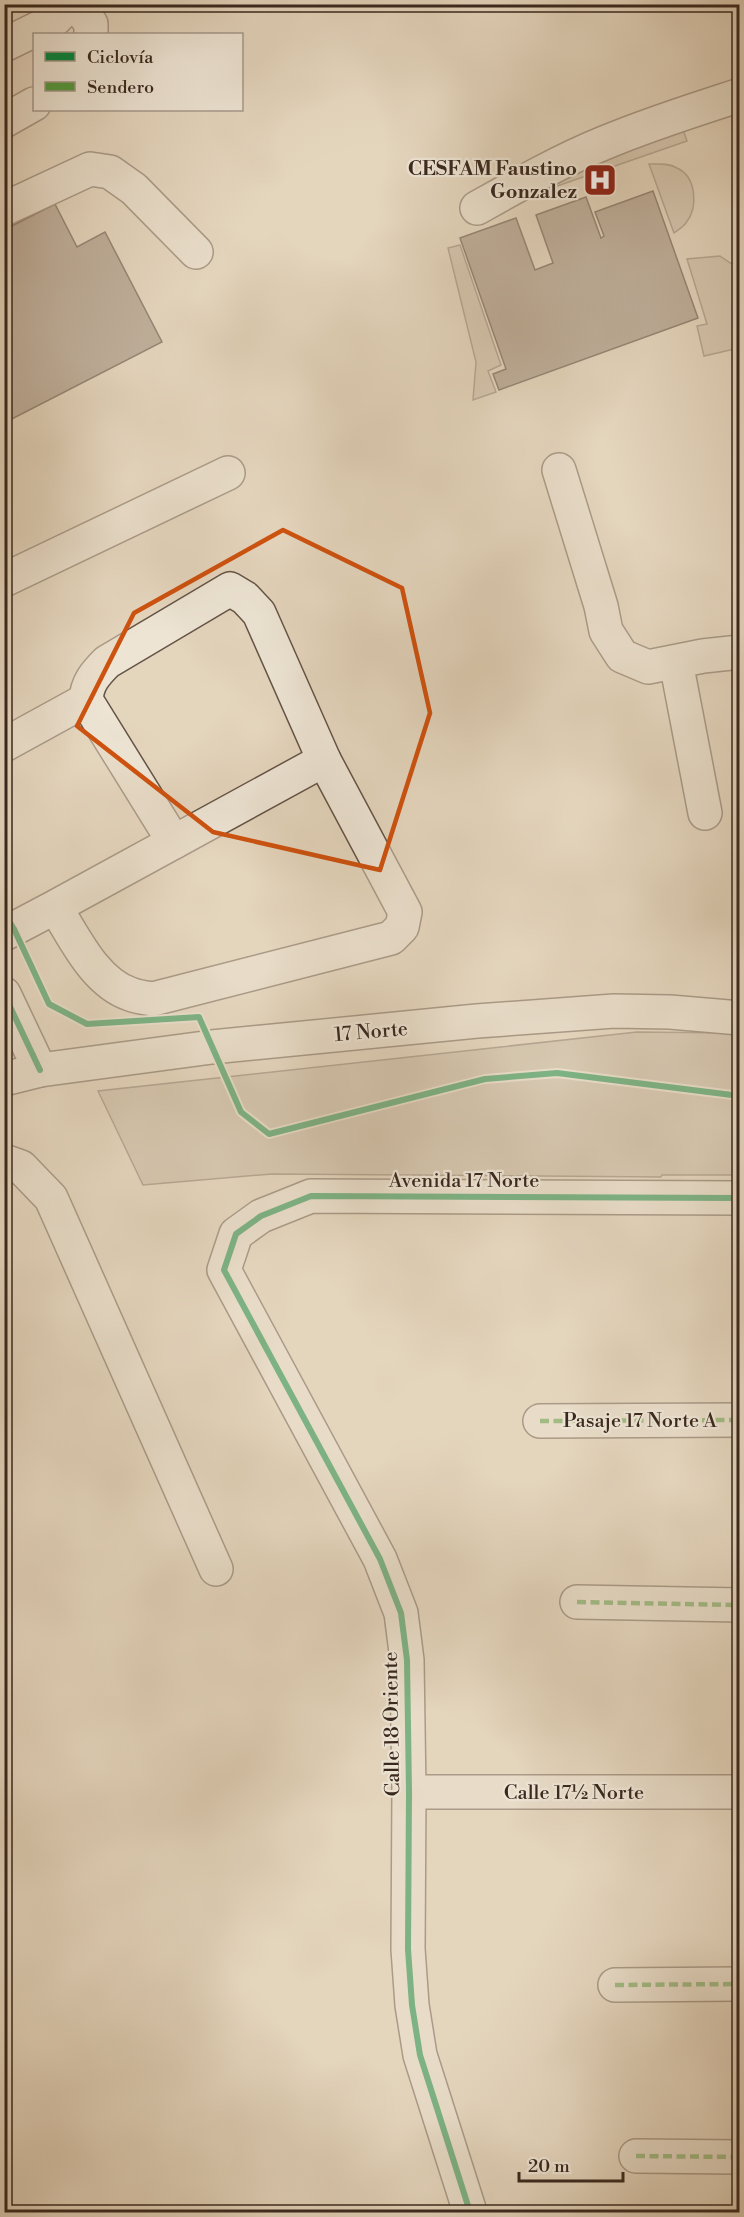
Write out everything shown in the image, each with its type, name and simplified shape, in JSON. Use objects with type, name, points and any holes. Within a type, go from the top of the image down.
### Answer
[{"type":"street","points":[[4,45],[53,21],[70,4]]},
{"type":"street","points":[[77,4],[91,24],[91,33]]},
{"type":"street","points":[[477,208],[538,174],[602,144],[668,118],[740,95]]},
{"type":"street","points":[[4,121],[33,105]]},
{"type":"street","points":[[4,209],[90,169],[110,172],[134,189],[196,252]]},
{"type":"street","points":[[559,470],[601,606],[606,631],[622,656],[648,667],[740,652]]},
{"type":"street","points":[[4,580],[228,473]]},
{"type":"street","points":[[55,907],[93,966],[107,980],[129,994],[153,999],[391,938],[402,927],[405,912],[324,760],[259,613],[245,598],[230,589],[108,662],[87,688],[86,700],[174,842]]},
{"type":"street","points":[[676,662],[705,813]]},
{"type":"street","points":[[4,745],[86,700]]},
{"type":"street","points":[[4,934],[324,760]]},
{"type":"street","points":[[4,994],[40,1070]]},
{"type":"street","name":"17 Norte","points":[[4,1079],[40,1070],[212,1047],[477,1021],[614,1011],[669,1012],[740,1018]]},
{"type":"street","points":[[4,1161],[21,1167],[51,1198],[216,1569]]},
{"type":"street","name":"Avenida 17 Norte","points":[[224,1270],[236,1234],[261,1216],[311,1196],[740,1198]]},
{"type":"street","name":"Calle 18 Oriente","points":[[224,1270],[380,1559],[393,1589],[405,1632],[409,1792],[408,1949],[412,2005],[420,2055],[470,2212]]},
{"type":"street","name":"Pasaje 17 Norte A","points":[[540,1421],[740,1420]]},
{"type":"street","points":[[578,1602],[740,1605]]},
{"type":"street","name":"Calle 17½ Norte","points":[[409,1792],[740,1792]]},
{"type":"street","points":[[615,1985],[740,1984]]},
{"type":"street","points":[[636,2156],[740,2157]]},
{"type":"highlighted area","points":[[283,530],[402,588],[430,713],[380,870],[213,832],[77,726],[134,613]]},
{"type":"shaded area","points":[[681,124],[687,141],[534,194],[532,189]]},
{"type":"shaded area","points":[[649,164],[674,166],[684,172],[692,185],[694,201],[690,217],[674,233]]},
{"type":"shaded area","points":[[460,245],[501,365],[488,371],[496,392],[473,400],[476,362],[448,248]]},
{"type":"shaded area","points":[[720,256],[739,269],[739,348],[704,356],[697,326],[707,324],[687,259]]},
{"type":"shaded area","points":[[637,1032],[739,1033],[739,1175],[662,1175],[661,1177],[272,1174],[143,1185],[98,1091]]},
{"type":"building","points":[[653,191],[698,318],[499,390],[493,374],[506,369],[460,238],[516,218],[535,270],[553,263],[536,215],[586,197],[601,238],[604,236],[595,212]]},
{"type":"building","points":[[55,204],[77,247],[105,232],[162,342],[4,423],[4,230]]},
{"type":"marked path","points":[[540,1421],[740,1420]]},
{"type":"marked path","points":[[577,1602],[740,1605]]},
{"type":"marked path","points":[[615,1985],[740,1984]]},
{"type":"marked path","points":[[636,2156],[740,2157]]},
{"type":"cycle path","points":[[4,913],[14,929],[49,1004],[87,1024],[199,1017],[241,1112],[269,1134],[485,1079],[557,1073],[740,1096]]},
{"type":"cycle path","points":[[4,994],[40,1070]]},
{"type":"cycle path","points":[[470,2212],[420,2055],[412,2005],[408,1949],[407,1660],[401,1613],[380,1559],[224,1270],[236,1234],[261,1216],[311,1196],[740,1198]]},
{"type":"place","name":"CESFAM Faustino Gonzalez","points":[[600,180]]}]
